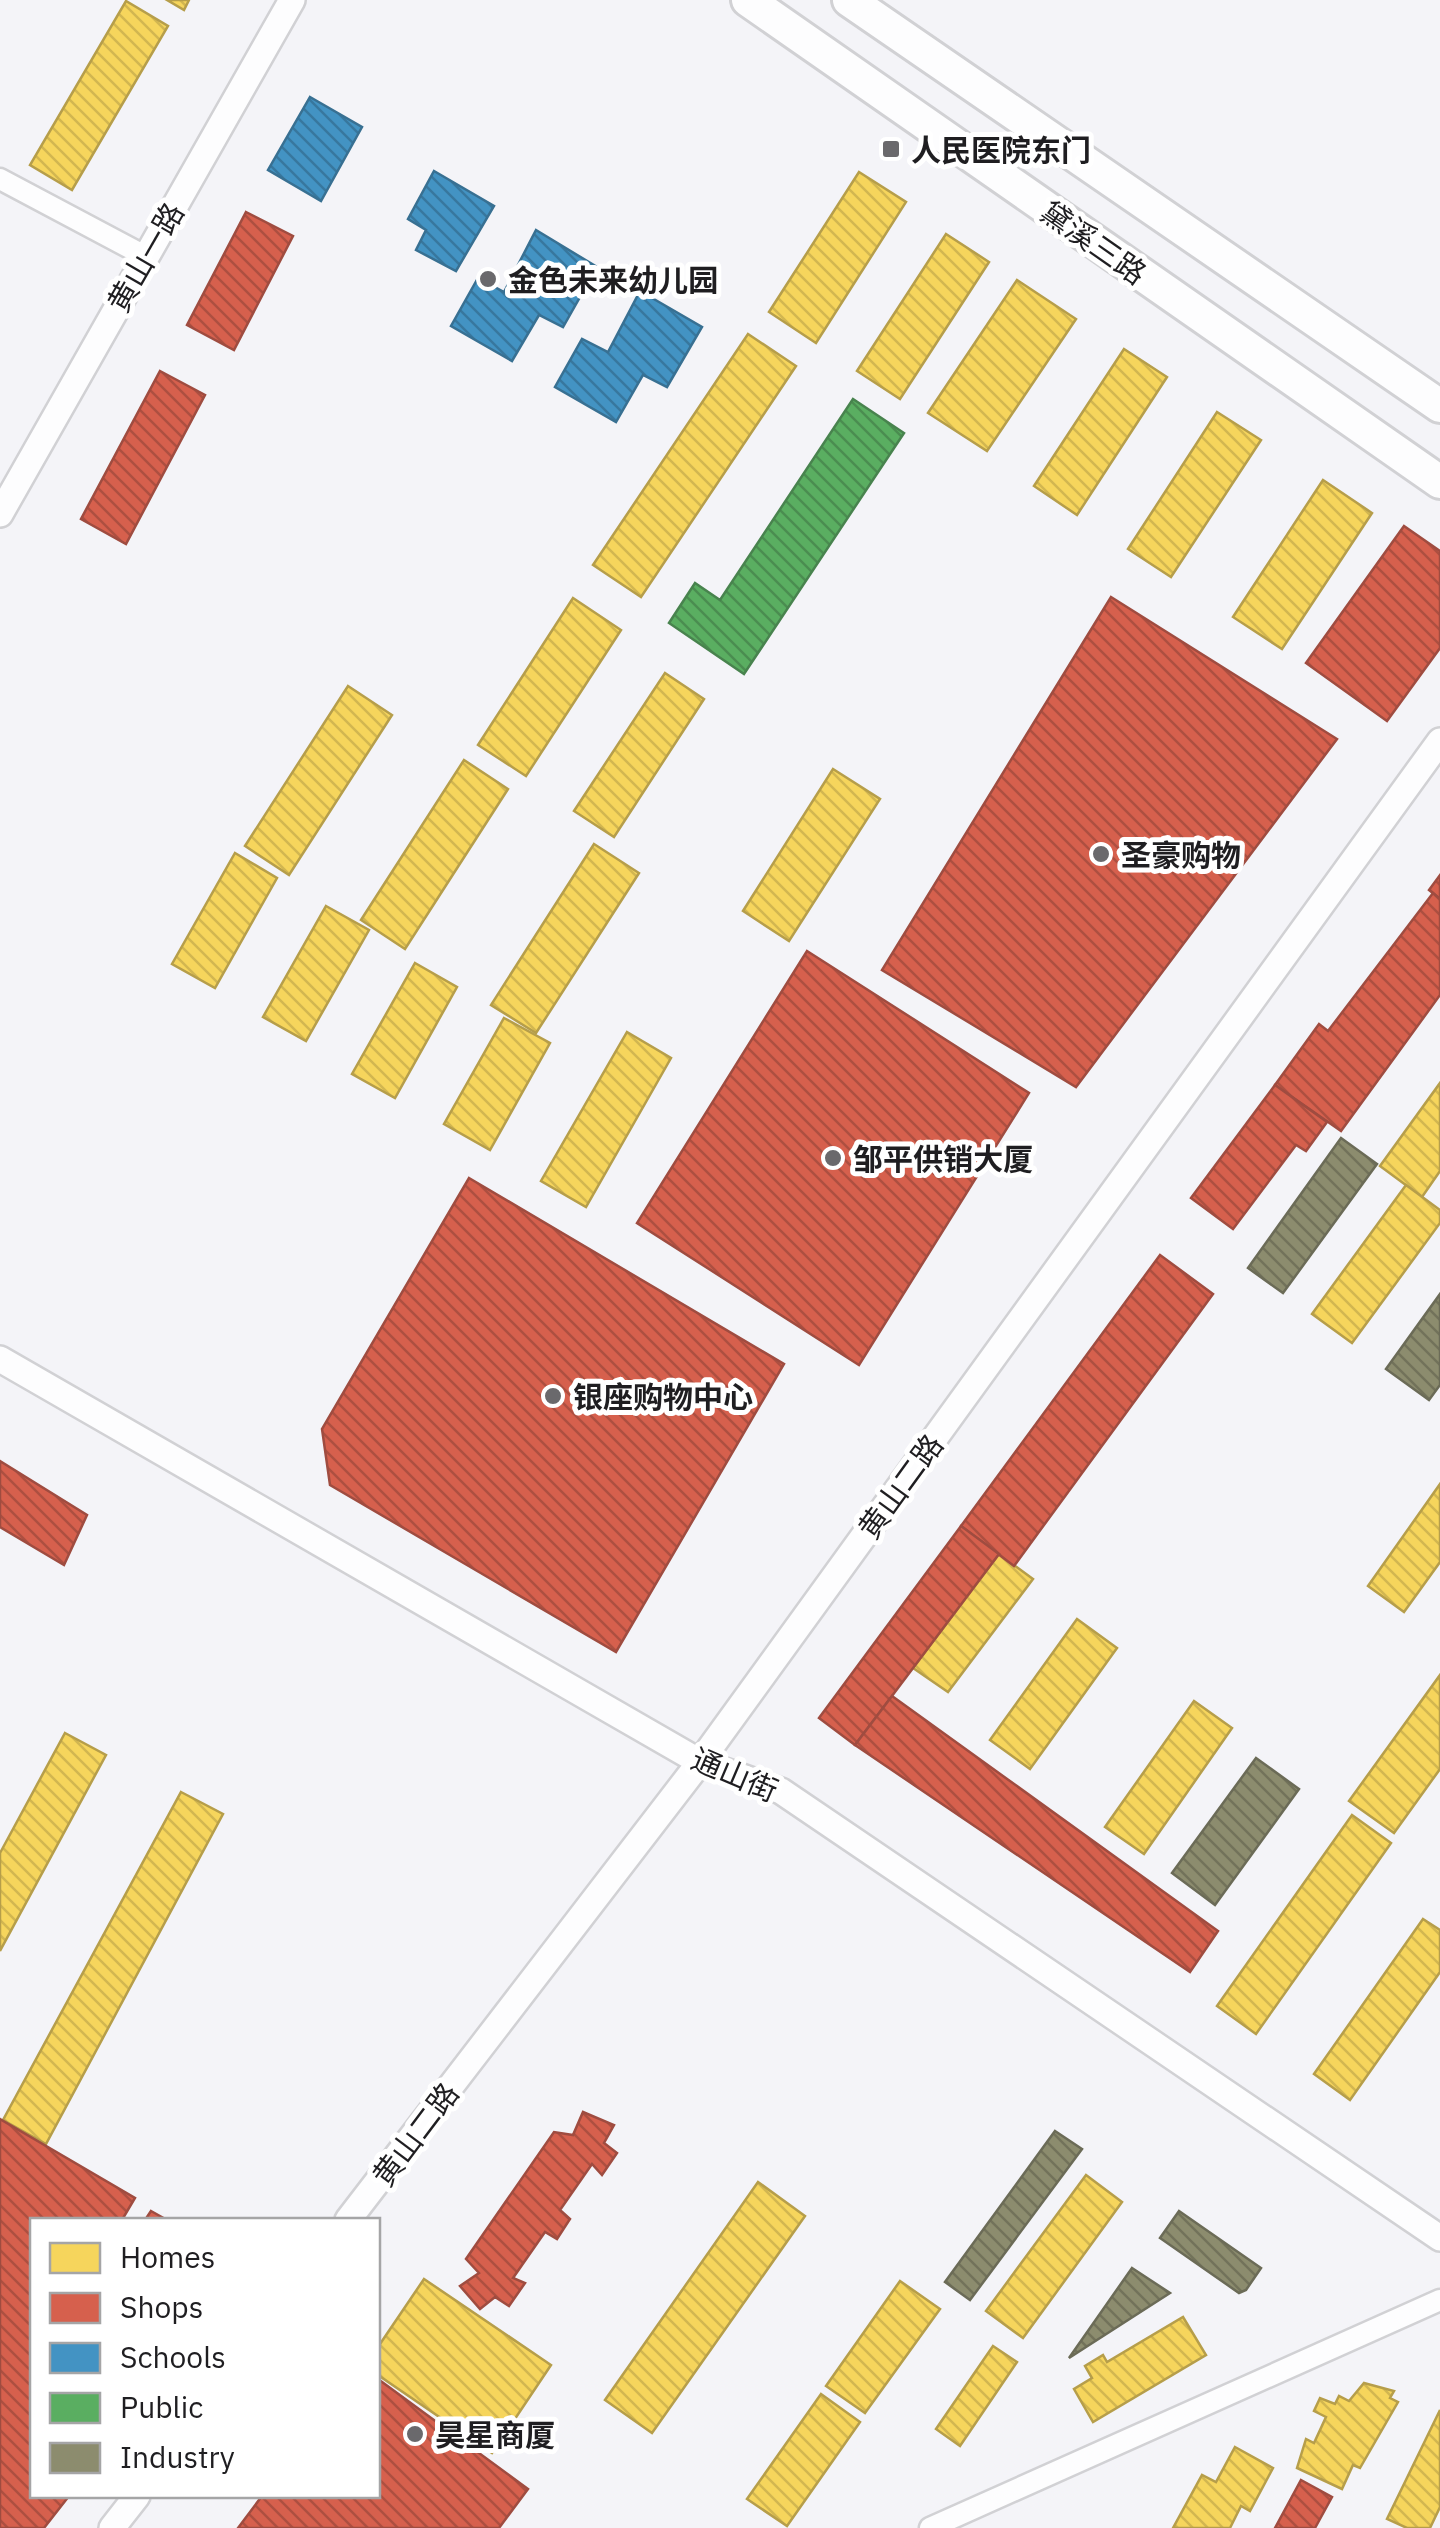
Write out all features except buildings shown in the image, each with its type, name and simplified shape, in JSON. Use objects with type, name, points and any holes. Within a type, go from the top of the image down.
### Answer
[{"type":"main road","name":"黛溪三路","points":[[748,0],[1440,482]]},
{"type":"main road","name":"黛溪三路","points":[[849,0],[1440,406]]},
{"type":"street","name":"黄山一路","points":[[0,514],[292,0]]},
{"type":"street","points":[[0,178],[145,256]]},
{"type":"street","name":"黄山二路","points":[[350,2218],[700,1762],[1440,741]]},
{"type":"street","name":"通山街","points":[[0,1359],[700,1762],[781,1792],[1440,2238]]},
{"type":"street","points":[[930,2528],[1440,2300]]},
{"type":"street","points":[[112,2528],[135,2498]]},
{"type":"place","name":"人民医院东门","points":[[891,149]]},
{"type":"place","name":"金色未来幼儿园","points":[[488,279]]},
{"type":"place","name":"圣豪购物","points":[[1101,854]]},
{"type":"place","name":"邹平供销大厦","points":[[833,1158]]},
{"type":"place","name":"银座购物中心","points":[[553,1396]]},
{"type":"place","name":"昊星商厦","points":[[415,2434]]}]
